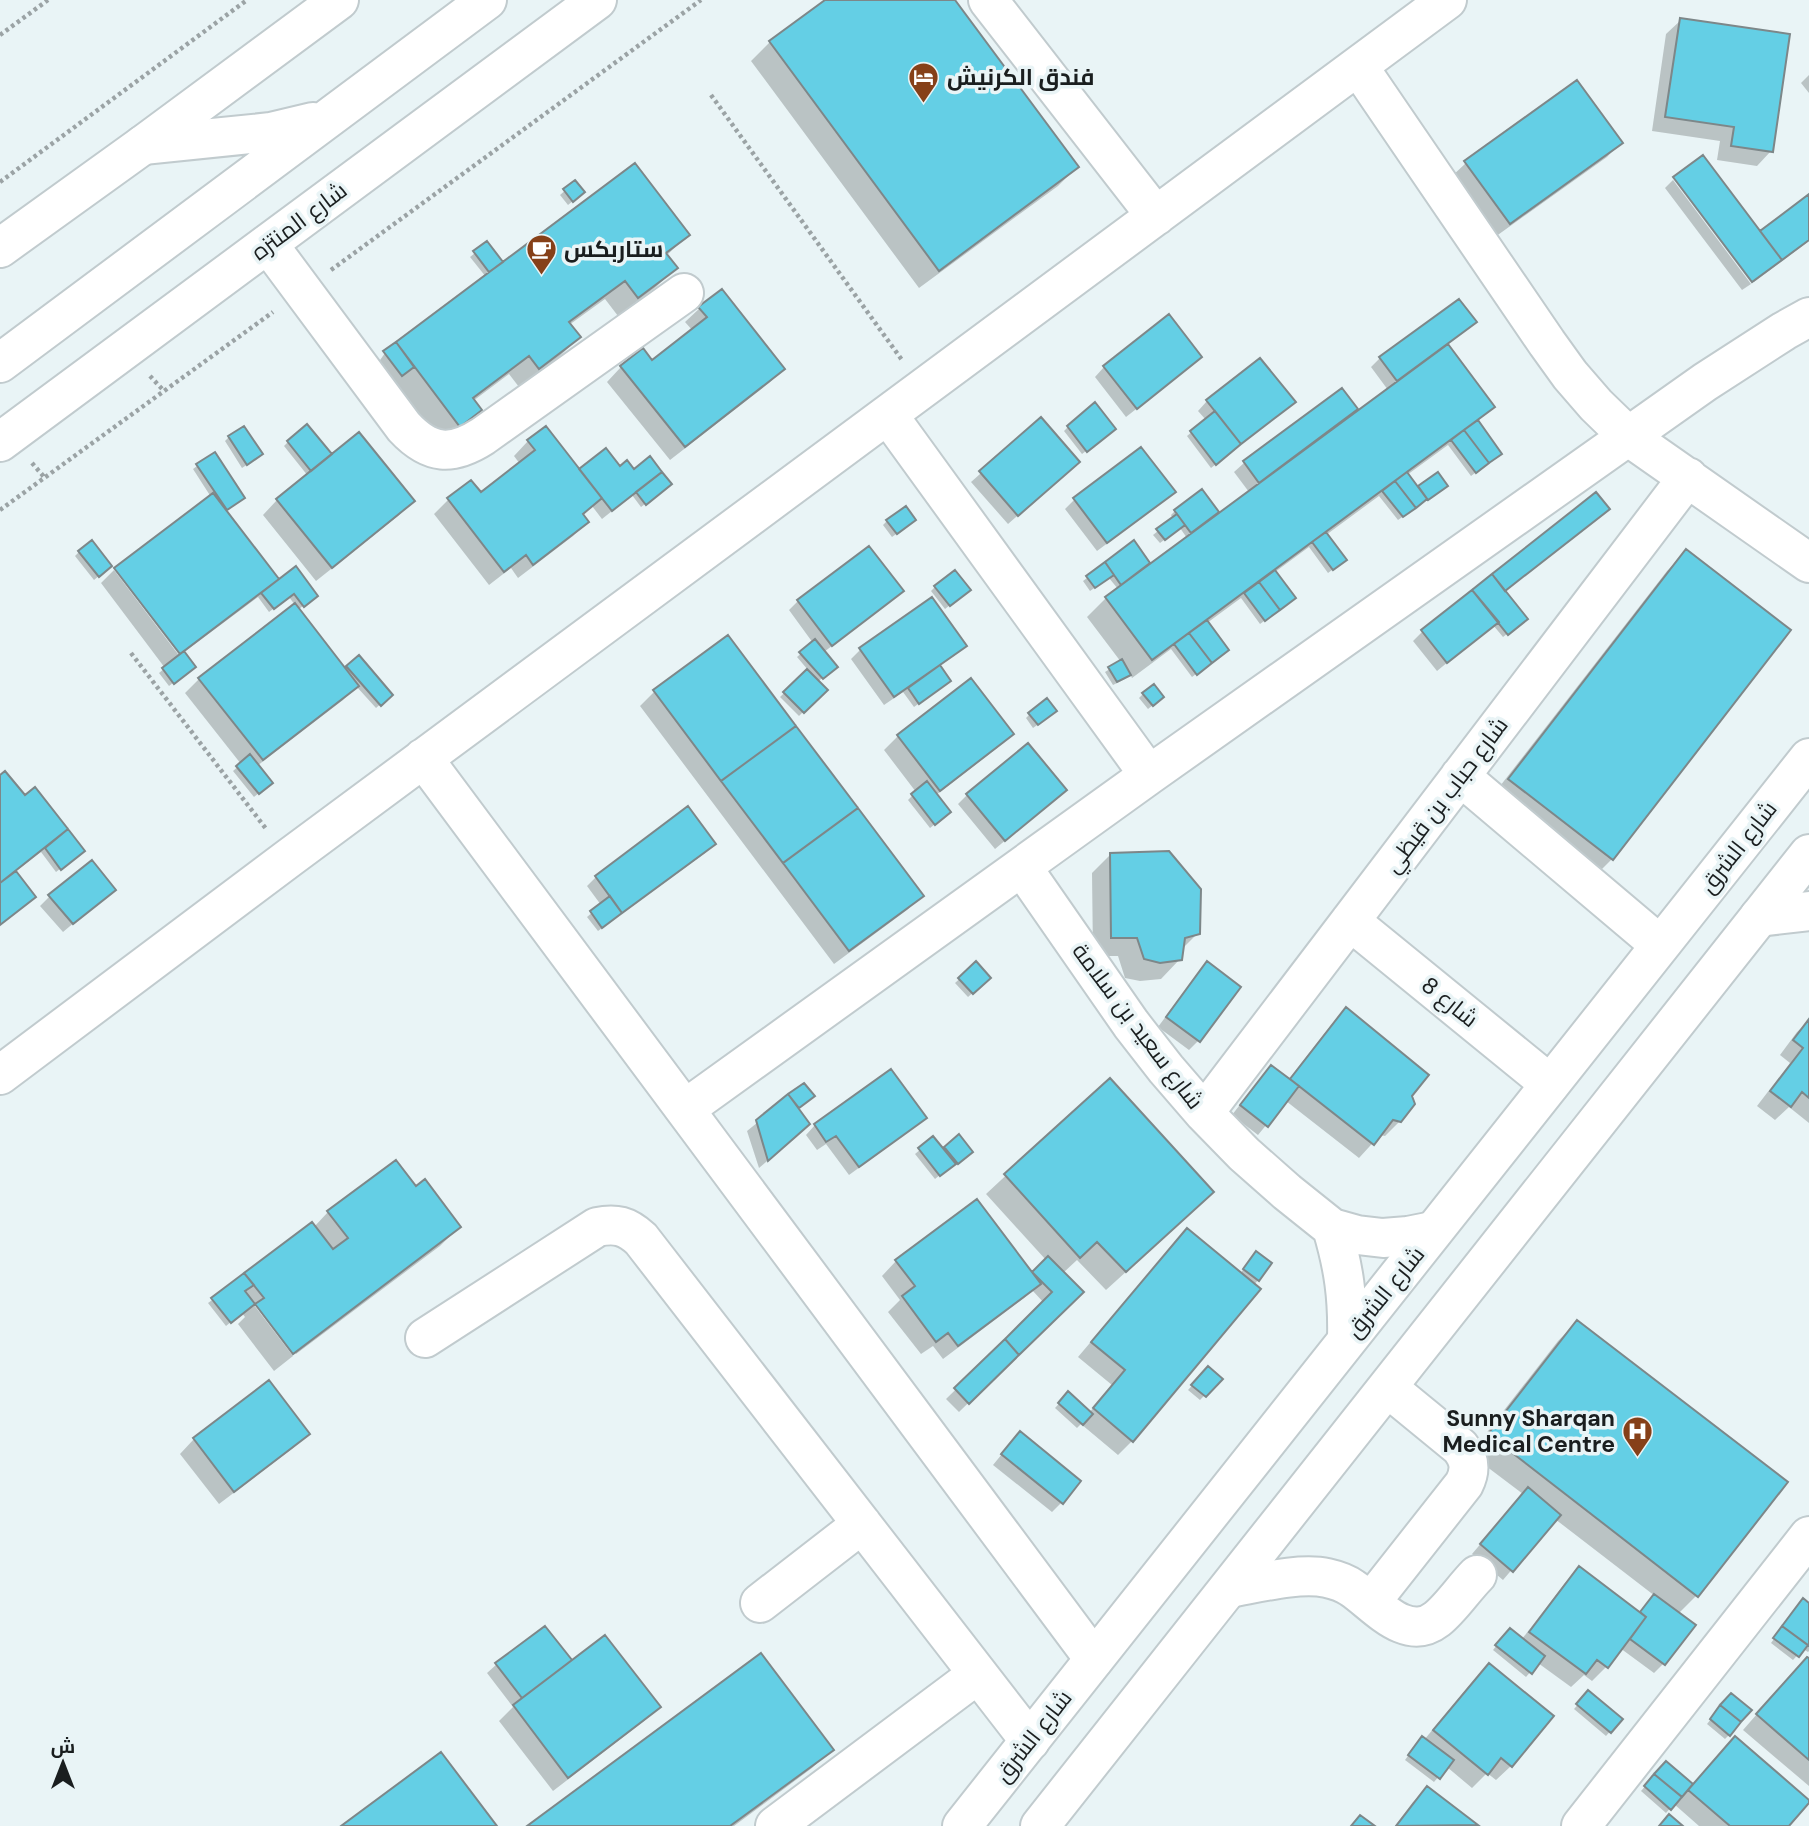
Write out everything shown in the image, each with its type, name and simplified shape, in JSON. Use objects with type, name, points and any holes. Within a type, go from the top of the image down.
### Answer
[{"type":"street","points":[[0,248],[339,0]]},
{"type":"street","points":[[0,363],[487,0]]},
{"type":"street","name":"شارع المنتزه","points":[[0,442],[597,0]]},
{"type":"street","points":[[988,0],[1156,216]]},
{"type":"street","points":[[0,1075],[423,758],[1447,0]]},
{"type":"street","points":[[1358,66],[1570,375],[1596,405],[1629,437],[1809,563]]},
{"type":"street","points":[[143,145],[271,132],[328,117]]},
{"type":"street","points":[[268,244],[410,434],[433,448],[450,450],[468,446],[684,293]]},
{"type":"street","points":[[685,1110],[1149,775],[1705,382],[1809,317]]},
{"type":"street","points":[[888,415],[1149,775]]},
{"type":"street","name":"شارع حباب بن قيظي","points":[[1204,1112],[1688,477]]},
{"type":"street","points":[[423,758],[1094,1659]]},
{"type":"street","name":"شارع الشرق","points":[[962,1826],[1809,758]]},
{"type":"street","points":[[1461,776],[1660,946]]},
{"type":"street","points":[[1055,1817],[1225,1594],[1809,854]]},
{"type":"street","name":"شارع سعيد بن سلامة","points":[[1022,867],[1130,1024],[1166,1069],[1244,1154],[1332,1228],[1383,1238],[1433,1231]]},
{"type":"street","points":[[1759,917],[1809,911]]},
{"type":"street","name":"شارع 8","points":[[1350,921],[1550,1084]]},
{"type":"street","points":[[425,1338],[597,1227],[608,1224],[632,1231],[641,1239],[1030,1741]]},
{"type":"street","points":[[1332,1228],[1346,1283],[1347,1339]]},
{"type":"street","points":[[1371,1602],[1464,1484],[1470,1465],[1461,1447],[1388,1388]]},
{"type":"street","points":[[1214,1507],[1224,1502],[1245,1504],[1256,1522],[1254,1533],[1225,1594]]},
{"type":"street","points":[[760,1603],[862,1524]]},
{"type":"street","points":[[1581,1826],[1809,1536]]},
{"type":"street","points":[[1225,1594],[1314,1576],[1339,1581],[1393,1620],[1416,1626],[1428,1625],[1438,1619],[1476,1575]]},
{"type":"street","points":[[775,1826],[978,1674]]},
{"type":"path","points":[[0,35],[48,0]]},
{"type":"path","points":[[0,182],[247,0]]},
{"type":"path","points":[[0,510],[701,0]]},
{"type":"path","points":[[711,95],[922,389]]},
{"type":"path","points":[[131,653],[289,858]]},
{"type":"building","name":"فندق الكرنيش","points":[[825,0],[955,0],[1079,167],[939,271],[769,41]]},
{"type":"building","points":[[1680,18],[1790,34],[1773,152],[1731,146],[1734,127],[1665,117]]},
{"type":"building","points":[[1577,80],[1623,143],[1510,224],[1464,161]]},
{"type":"building","points":[[1703,155],[1782,260],[1752,282],[1673,177]]},
{"type":"building","points":[[635,163],[690,235],[666,253],[678,268],[638,298],[625,281],[569,322],[581,337],[539,369],[529,356],[473,398],[482,410],[460,427],[396,342]]},
{"type":"building","points":[[575,180],[585,192],[573,202],[563,189]]},
{"type":"building","points":[[1809,194],[1809,240],[1782,260],[1760,231]]},
{"type":"building","points":[[487,241],[503,262],[489,272],[473,251]]},
{"type":"building","points":[[722,289],[785,369],[685,447],[620,366],[643,348],[652,360],[707,317],[698,307]]},
{"type":"building","points":[[1459,299],[1477,322],[1397,381],[1379,357]]},
{"type":"building","points":[[1169,314],[1202,357],[1137,409],[1103,366]]},
{"type":"building","points":[[396,342],[414,367],[402,376],[383,351]]},
{"type":"building","points":[[1448,344],[1495,407],[1152,660],[1105,597]]},
{"type":"building","points":[[1260,358],[1296,402],[1241,444],[1206,400]]},
{"type":"building","points":[[1342,388],[1358,409],[1259,483],[1243,461]]},
{"type":"building","points":[[1095,402],[1116,429],[1087,452],[1067,426]]},
{"type":"building","points":[[1215,411],[1241,444],[1216,465],[1190,431]]},
{"type":"building","points":[[1041,417],[1080,462],[1018,516],[979,471]]},
{"type":"building","points":[[1478,420],[1502,454],[1489,463],[1464,430]]},
{"type":"building","points":[[307,424],[332,454],[311,471],[287,441]]},
{"type":"building","points":[[244,426],[263,454],[247,465],[228,436]]},
{"type":"building","points":[[546,426],[602,498],[583,514],[589,522],[533,565],[526,555],[504,572],[447,498],[471,480],[481,492],[535,450],[527,440]]},
{"type":"building","points":[[1464,430],[1489,463],[1476,473],[1451,440]]},
{"type":"building","points":[[359,432],[415,501],[332,568],[276,499]]},
{"type":"building","points":[[1141,447],[1176,492],[1107,543],[1073,498]]},
{"type":"building","points":[[606,448],[620,466],[627,460],[634,469],[650,456],[662,472],[612,511],[579,469]]},
{"type":"building","points":[[215,452],[245,498],[227,510],[196,464]]},
{"type":"building","points":[[662,472],[672,484],[646,505],[636,492]]},
{"type":"building","points":[[1407,472],[1427,499],[1416,508],[1395,481]]},
{"type":"building","points":[[1438,472],[1448,486],[1428,500],[1418,486]]},
{"type":"building","points":[[1395,481],[1416,508],[1403,517],[1382,491]]},
{"type":"building","points":[[1202,489],[1219,512],[1191,533],[1174,510]]},
{"type":"building","points":[[1596,492],[1610,509],[1505,591],[1492,574]]},
{"type":"building","points":[[213,493],[279,579],[180,654],[114,568]]},
{"type":"building","points":[[906,506],[916,520],[897,534],[886,520]]},
{"type":"building","points":[[1177,514],[1185,525],[1165,540],[1156,529]]},
{"type":"building","points":[[1326,532],[1347,560],[1333,570],[1312,542]]},
{"type":"building","points":[[92,540],[112,566],[99,577],[78,551]]},
{"type":"building","points":[[1134,540],[1150,563],[1121,585],[1105,562]]},
{"type":"building","points":[[869,546],[904,591],[832,646],[797,600]]},
{"type":"building","points":[[1686,549],[1791,630],[1613,860],[1508,779]]},
{"type":"building","points":[[1105,562],[1114,575],[1095,588],[1086,576]]},
{"type":"building","points":[[296,566],[318,596],[304,607],[294,594],[274,609],[261,593]]},
{"type":"building","points":[[955,570],[971,590],[950,606],[934,586]]},
{"type":"building","points":[[1275,570],[1296,598],[1280,610],[1259,582]]},
{"type":"building","points":[[1492,574],[1528,619],[1508,635],[1472,590]]},
{"type":"building","points":[[1259,582],[1280,610],[1265,621],[1244,593]]},
{"type":"building","points":[[1472,590],[1499,622],[1447,663],[1421,630]]},
{"type":"building","points":[[932,597],[967,646],[894,697],[859,648]]},
{"type":"building","points":[[295,603],[359,686],[263,760],[198,678]]},
{"type":"building","points":[[1207,620],[1229,650],[1212,663],[1189,633]]},
{"type":"building","points":[[1189,633],[1212,663],[1197,675],[1174,644]]},
{"type":"building","points":[[728,635],[796,726],[721,781],[653,690]]},
{"type":"building","points":[[815,639],[838,667],[823,679],[799,652]]},
{"type":"building","points":[[184,651],[196,667],[174,684],[162,668]]},
{"type":"building","points":[[359,655],[393,695],[381,706],[346,666]]},
{"type":"building","points":[[1122,659],[1131,675],[1117,682],[1108,667]]},
{"type":"building","points":[[940,665],[951,681],[919,704],[908,688]]},
{"type":"building","points":[[807,669],[828,690],[804,713],[783,692]]},
{"type":"building","points":[[971,678],[1014,734],[940,791],[897,735]]},
{"type":"building","points":[[1154,684],[1164,697],[1153,706],[1142,693]]},
{"type":"building","points":[[1047,698],[1057,711],[1038,725],[1028,713]]},
{"type":"building","points":[[796,726],[858,808],[783,863],[721,781]]},
{"type":"building","points":[[1028,743],[1067,790],[1005,841],[966,794]]},
{"type":"building","points":[[250,754],[273,783],[259,794],[236,766]]},
{"type":"building","points":[[5,771],[25,795],[35,787],[68,829],[0,883],[0,775]]},
{"type":"building","points":[[927,781],[951,812],[935,825],[911,794]]},
{"type":"building","points":[[688,806],[716,844],[622,913],[595,876]]},
{"type":"building","points":[[858,808],[924,896],[849,951],[783,863]]},
{"type":"building","points":[[68,829],[85,851],[61,870],[45,848]]},
{"type":"building","points":[[1169,851],[1201,889],[1200,934],[1185,938],[1182,960],[1160,963],[1144,959],[1137,938],[1111,938],[1110,853]]},
{"type":"building","points":[[92,860],[116,890],[73,924],[48,895]]},
{"type":"building","points":[[16,871],[36,897],[0,925],[0,883]]},
{"type":"building","points":[[610,896],[622,913],[602,928],[590,911]]},
{"type":"building","points":[[976,961],[991,978],[973,994],[958,978]]},
{"type":"building","points":[[1207,961],[1241,987],[1200,1042],[1166,1017]]},
{"type":"building","points":[[1346,1007],[1429,1075],[1412,1096],[1415,1104],[1401,1122],[1393,1120],[1374,1145],[1290,1079]]},
{"type":"building","points":[[1809,1019],[1809,1098],[1802,1092],[1791,1107],[1770,1091],[1803,1048],[1793,1040]]},
{"type":"building","points":[[1271,1065],[1299,1086],[1268,1127],[1240,1105]]},
{"type":"building","points":[[891,1069],[927,1118],[859,1167],[836,1136],[826,1142],[814,1124]]},
{"type":"building","points":[[1110,1078],[1214,1192],[1126,1272],[1097,1242],[1080,1258],[1004,1174]]},
{"type":"building","points":[[804,1083],[815,1096],[799,1108],[788,1094]]},
{"type":"building","points":[[788,1094],[810,1124],[768,1161],[756,1120]]},
{"type":"building","points":[[959,1134],[973,1152],[958,1164],[944,1147]]},
{"type":"building","points":[[933,1136],[956,1164],[940,1176],[918,1148]]},
{"type":"building","points":[[396,1160],[416,1186],[425,1179],[461,1227],[293,1354],[255,1304],[264,1298],[244,1273],[312,1222],[333,1249],[348,1238],[327,1211]]},
{"type":"building","points":[[977,1199],[1041,1284],[958,1346],[948,1333],[936,1342],[902,1296],[915,1286],[895,1260]]},
{"type":"building","points":[[1187,1228],[1261,1289],[1133,1442],[1093,1408],[1125,1370],[1091,1342]]},
{"type":"building","points":[[1256,1251],[1272,1263],[1259,1281],[1243,1269]]},
{"type":"building","points":[[1048,1256],[1084,1292],[1019,1355],[1005,1339],[1052,1292],[1032,1272]]},
{"type":"building","points":[[244,1273],[254,1285],[245,1291],[255,1304],[231,1323],[211,1298]]},
{"type":"building","name":"Sunny Sharqan Medical Centre","points":[[1577,1320],[1788,1482],[1698,1597],[1488,1434]]},
{"type":"building","points":[[1005,1339],[1019,1355],[969,1404],[954,1388]]},
{"type":"building","points":[[1208,1366],[1223,1379],[1206,1397],[1191,1385]]},
{"type":"building","points":[[269,1380],[310,1434],[234,1492],[193,1438]]},
{"type":"building","points":[[1068,1391],[1093,1414],[1083,1425],[1058,1403]]},
{"type":"building","points":[[1020,1431],[1081,1481],[1063,1504],[1001,1454]]},
{"type":"building","points":[[1528,1487],[1561,1515],[1513,1572],[1480,1544]]},
{"type":"building","points":[[1579,1566],[1646,1617],[1608,1668],[1597,1660],[1586,1674],[1529,1632]]},
{"type":"building","points":[[1654,1594],[1696,1625],[1665,1665],[1630,1639],[1646,1617],[1640,1612]]},
{"type":"building","points":[[1803,1598],[1809,1603],[1809,1646],[1782,1626]]},
{"type":"building","points":[[545,1626],[572,1660],[522,1698],[495,1663]]},
{"type":"building","points":[[1782,1626],[1808,1645],[1799,1657],[1773,1638]]},
{"type":"building","points":[[1510,1628],[1545,1656],[1532,1674],[1495,1645]]},
{"type":"building","points":[[605,1635],[661,1707],[568,1778],[513,1705]]},
{"type":"building","points":[[761,1653],[834,1750],[730,1826],[527,1826]]},
{"type":"building","points":[[1807,1657],[1809,1658],[1809,1760],[1756,1714]]},
{"type":"building","points":[[1489,1663],[1554,1716],[1512,1767],[1501,1758],[1488,1775],[1433,1730]]},
{"type":"building","points":[[1588,1690],[1623,1719],[1611,1733],[1576,1704]]},
{"type":"building","points":[[1731,1693],[1752,1710],[1741,1722],[1720,1705]]},
{"type":"building","points":[[1720,1705],[1741,1722],[1730,1736],[1710,1719]]},
{"type":"building","points":[[1422,1736],[1454,1760],[1440,1779],[1408,1755]]},
{"type":"building","points":[[1735,1736],[1809,1800],[1789,1826],[1730,1826],[1688,1790]]},
{"type":"building","points":[[441,1752],[497,1826],[341,1826]]},
{"type":"building","points":[[1666,1761],[1693,1784],[1682,1797],[1654,1774]]},
{"type":"building","points":[[1654,1774],[1682,1797],[1671,1810],[1644,1786]]},
{"type":"building","points":[[1427,1786],[1478,1825],[1396,1826]]},
{"type":"building","points":[[1669,1814],[1683,1826],[1659,1826]]},
{"type":"building","points":[[1360,1815],[1375,1826],[1351,1826]]},
{"type":"place","name":"فندق الكرنيش","points":[[924,104]]},
{"type":"place","name":"ستاربكس","points":[[541,276]]},
{"type":"place","name":"Sunny Sharqan Medical Centre","points":[[1638,1458]]}]
